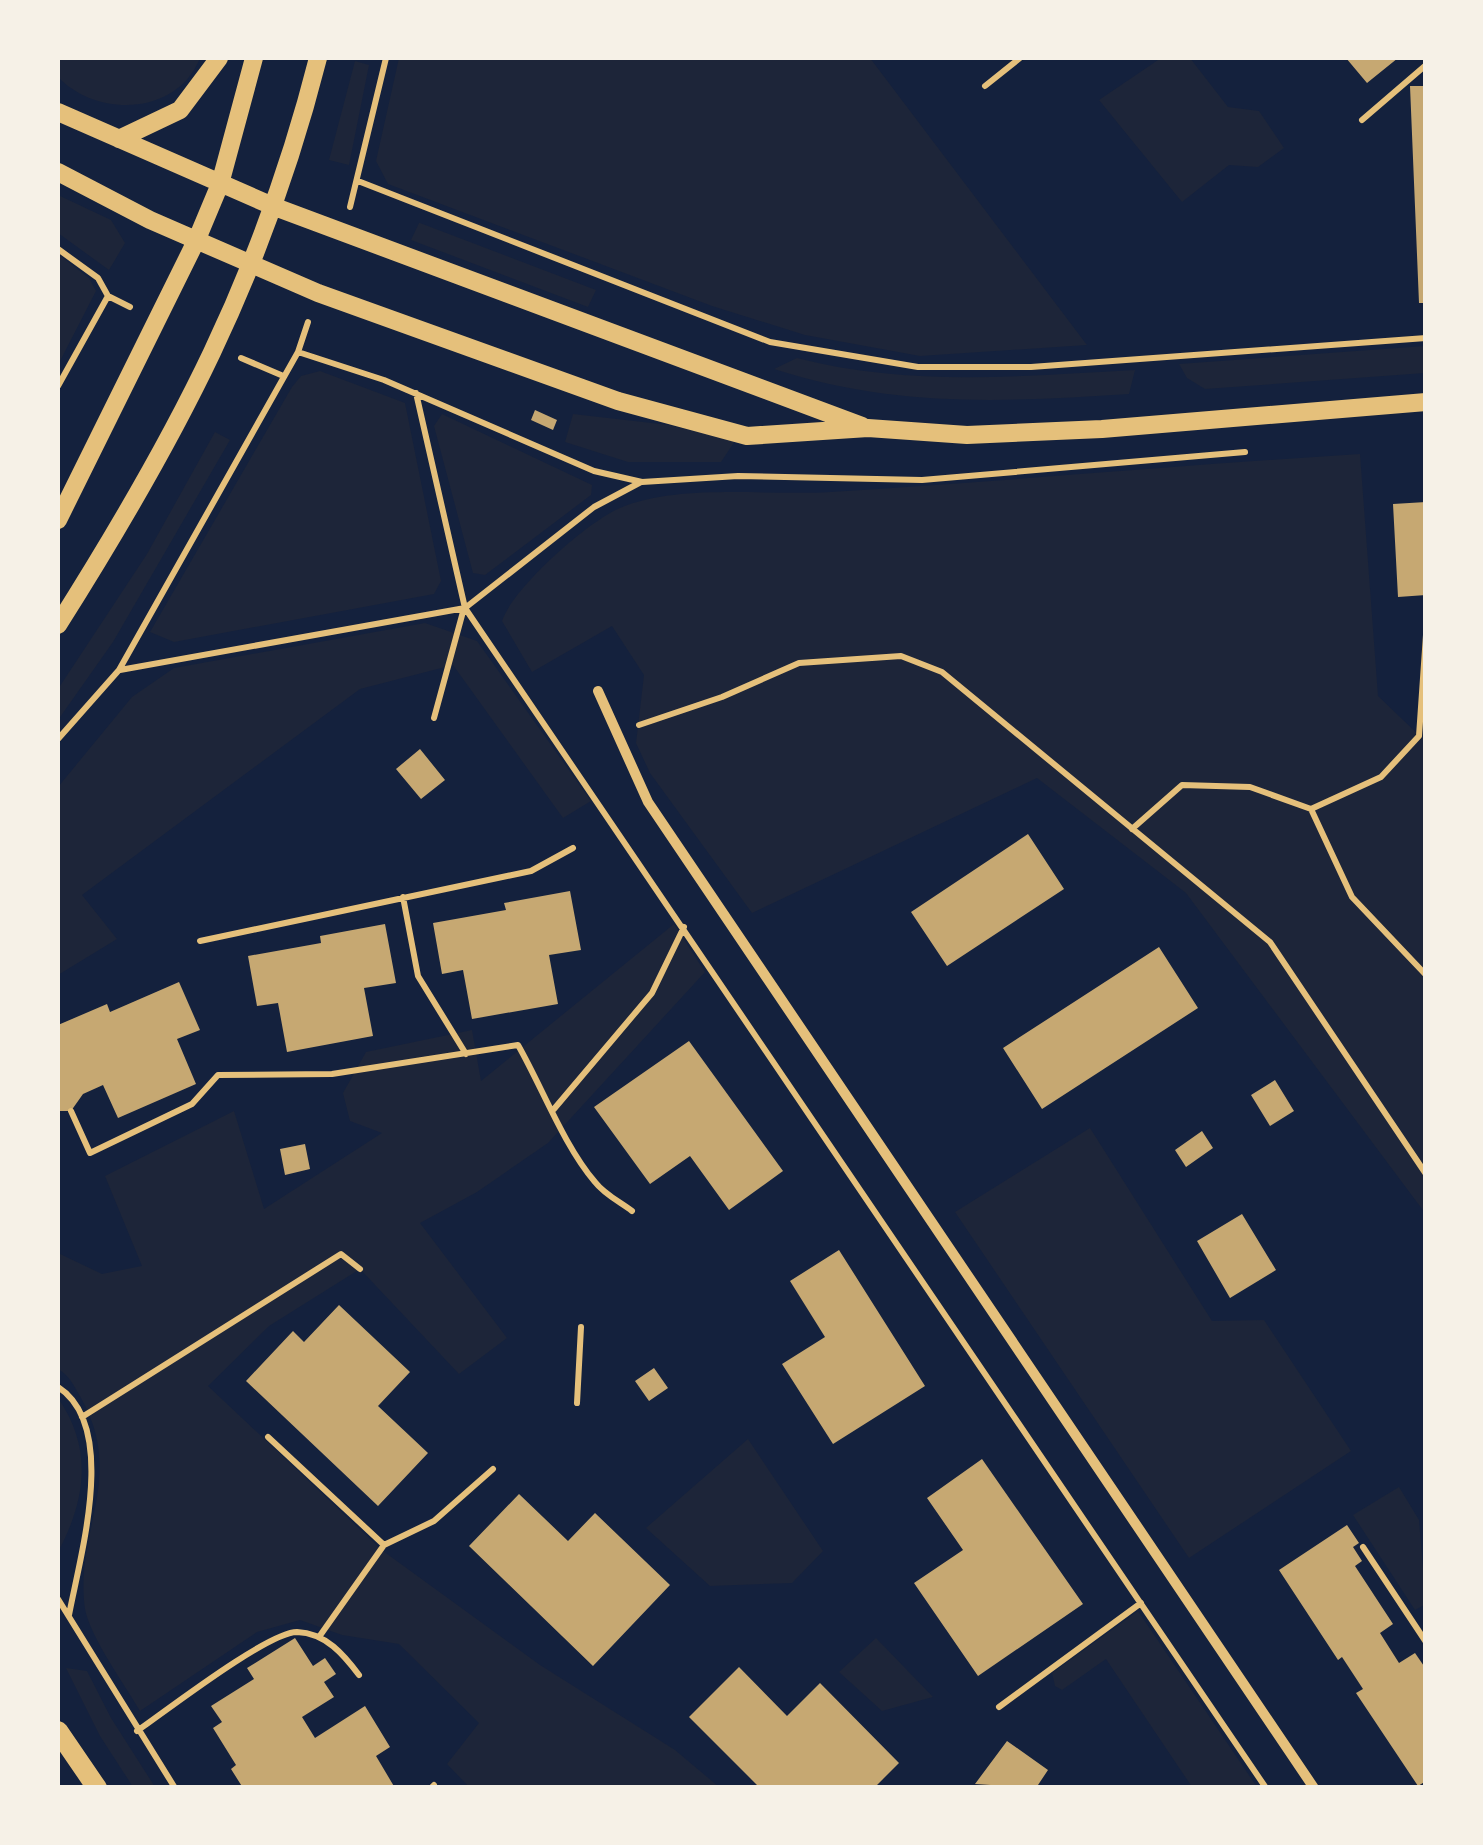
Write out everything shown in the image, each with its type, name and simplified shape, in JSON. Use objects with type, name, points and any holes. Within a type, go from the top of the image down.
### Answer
[{"type":"main road","points":[[58,1731],[97,1788]]},
{"type":"street","points":[[119,139],[180,110],[219,58]]},
{"type":"street","points":[[58,520],[197,239],[220,184],[254,58]]},
{"type":"street","points":[[58,625],[181,419],[254,266],[318,58]]},
{"type":"street","points":[[58,112],[275,206],[868,428]]},
{"type":"street","points":[[58,172],[318,293],[618,401],[747,436],[868,428],[967,435],[1102,430],[1426,402]]},
{"type":"street","points":[[598,691],[648,802],[1314,1788]]},
{"type":"path","points":[[342,229],[358,181],[386,58]]},
{"type":"path","points":[[986,86],[1020,58]]},
{"type":"path","points":[[1362,120],[1426,65]]},
{"type":"path","points":[[358,181],[770,342],[918,367],[1031,367],[1426,338]]},
{"type":"path","points":[[58,248],[98,278],[108,296],[58,386]]},
{"type":"path","points":[[58,739],[119,670],[298,352],[318,293]]},
{"type":"path","points":[[298,352],[416,393],[594,471],[642,482],[738,476]]},
{"type":"path","points":[[416,393],[465,608],[1266,1788]]},
{"type":"path","points":[[119,670],[465,608],[594,507],[642,482]]},
{"type":"path","points":[[434,718],[465,608]]},
{"type":"path","points":[[1132,829],[1182,784],[1250,787],[1311,809],[1381,777],[1418,736],[1426,635]]},
{"type":"path","points":[[614,733],[722,697],[799,662],[901,656],[942,672],[1270,942],[1426,1174]]},
{"type":"path","points":[[1311,809],[1352,897],[1426,975]]},
{"type":"path","points":[[200,941],[531,871],[573,848]]},
{"type":"path","points":[[403,897],[418,976],[466,1054]]},
{"type":"path","points":[[554,1110],[652,993],[684,926]]},
{"type":"path","points":[[71,1110],[90,1153],[192,1104],[218,1076],[332,1074],[518,1045],[564,1136],[596,1184],[632,1212]]},
{"type":"path","points":[[82,1417],[342,1254],[360,1269]]},
{"type":"path","points":[[577,1403],[581,1327]]},
{"type":"path","points":[[58,1387],[69,1394],[90,1442],[90,1505],[70,1615]]},
{"type":"path","points":[[268,1437],[384,1545]]},
{"type":"path","points":[[319,1637],[384,1545],[434,1521],[493,1469]]},
{"type":"path","points":[[1362,1546],[1426,1642]]},
{"type":"path","points":[[58,1599],[175,1788]]},
{"type":"path","points":[[999,1707],[1141,1602]]},
{"type":"path","points":[[137,1732],[272,1641],[295,1632],[319,1637],[341,1650],[359,1676]]},
{"type":"shaded area","points":[[58,58],[200,58],[189,77],[174,91],[135,105],[93,99],[74,90],[58,77]]},
{"type":"shaded area","points":[[399,58],[870,58],[1087,345],[920,356],[805,335],[712,306],[388,184],[376,161]]},
{"type":"shaded area","points":[[1161,58],[1190,58],[1228,107],[1259,111],[1284,148],[1258,167],[1229,165],[1182,202],[1099,100]]},
{"type":"shaded area","points":[[355,61],[369,65],[349,165],[329,160]]},
{"type":"shaded area","points":[[58,195],[111,220],[125,243],[109,270],[58,233]]},
{"type":"shaded area","points":[[419,223],[596,290],[588,307],[411,240]]},
{"type":"shaded area","points":[[58,254],[89,278],[96,291],[58,365]]},
{"type":"shaded area","points":[[1425,346],[1425,373],[1205,389],[1187,378],[1179,364]]},
{"type":"shaded area","points":[[797,358],[923,376],[1135,370],[1129,394],[950,399],[863,390],[774,369]]},
{"type":"shaded area","points":[[320,371],[405,403],[441,581],[434,594],[174,642],[150,632],[292,387],[301,376]]},
{"type":"shaded area","points":[[442,414],[592,485],[591,495],[485,575],[473,573],[434,426]]},
{"type":"shaded area","points":[[573,414],[669,425],[735,441],[721,462],[628,462],[565,442]]},
{"type":"shaded area","points":[[215,432],[230,440],[113,642],[58,720],[58,689],[147,554]]},
{"type":"shaded area","points":[[1360,454],[1378,696],[1425,741],[1425,1213],[1186,893],[1037,778],[752,913],[650,773],[636,743],[644,675],[612,626],[532,672],[502,621],[520,591],[571,541],[620,508],[644,500],[696,493],[831,492]]},
{"type":"shaded area","points":[[425,623],[477,641],[591,801],[563,818],[453,665],[360,689],[82,895],[117,939],[58,975],[58,787],[132,697],[174,668]]},
{"type":"shaded area","points":[[674,924],[705,972],[548,1143],[477,1192],[420,1223],[507,1338],[459,1374],[360,1269],[269,1326],[208,1386],[383,1551],[540,1665],[675,1750],[719,1787],[469,1787],[447,1764],[479,1723],[399,1644],[342,1635],[300,1620],[257,1632],[140,1711],[101,1647],[85,1609],[86,1554],[96,1504],[99,1454],[94,1427],[81,1398],[69,1378],[58,1369],[58,1253],[102,1274],[142,1266],[105,1176],[234,1111],[264,1209],[382,1133],[350,1121],[343,1093],[366,1052],[472,1030],[481,1081]]},
{"type":"shaded area","points":[[1090,1128],[1212,1321],[1264,1320],[1351,1451],[1189,1558],[955,1212]]},
{"type":"shaded area","points":[[58,1398],[77,1436],[82,1474],[75,1513],[58,1552]]},
{"type":"shaded area","points":[[748,1439],[823,1551],[792,1583],[710,1586],[646,1528]]},
{"type":"shaded area","points":[[1399,1487],[1419,1520],[1426,1604],[1415,1610],[1353,1515]]},
{"type":"shaded area","points":[[1138,1611],[1257,1787],[1192,1787],[1106,1659],[1062,1690],[1055,1686],[1052,1673]]},
{"type":"shaded area","points":[[876,1638],[933,1697],[882,1711],[839,1672]]},
{"type":"shaded area","points":[[66,1668],[87,1671],[111,1718],[155,1787],[133,1787],[100,1736]]},
{"type":"building","points":[[1346,58],[1398,58],[1367,83]]},
{"type":"building","points":[[1410,86],[1426,86],[1426,303],[1419,303]]},
{"type":"building","points":[[535,410],[557,420],[553,430],[531,420]]},
{"type":"building","points":[[1426,502],[1426,595],[1398,597],[1393,504]]},
{"type":"building","points":[[420,749],[445,780],[421,799],[396,769]]},
{"type":"building","points":[[1028,834],[1064,889],[947,966],[911,912]]},
{"type":"building","points":[[570,891],[581,950],[549,955],[558,1004],[472,1019],[463,970],[442,974],[433,923],[506,910],[504,903]]},
{"type":"building","points":[[385,924],[396,983],[364,988],[373,1036],[287,1052],[278,1003],[257,1006],[248,956],[321,943],[320,936]]},
{"type":"building","points":[[1159,947],[1198,1008],[1042,1109],[1003,1048]]},
{"type":"building","points":[[179,982],[200,1030],[177,1039],[196,1084],[118,1118],[103,1085],[83,1094],[71,1111],[58,1111],[58,1025],[107,1004],[110,1012]]},
{"type":"building","points":[[689,1041],[783,1171],[729,1210],[690,1156],[650,1184],[594,1107]]},
{"type":"building","points":[[1275,1080],[1294,1111],[1270,1126],[1251,1095]]},
{"type":"building","points":[[1202,1131],[1213,1148],[1186,1167],[1175,1150]]},
{"type":"building","points":[[305,1144],[310,1169],[285,1175],[280,1149]]},
{"type":"building","points":[[1242,1214],[1276,1270],[1230,1298],[1197,1241]]},
{"type":"building","points":[[839,1250],[925,1386],[833,1444],[782,1364],[825,1337],[790,1281]]},
{"type":"building","points":[[339,1305],[410,1372],[378,1406],[428,1453],[378,1506],[246,1381],[293,1331],[304,1342]]},
{"type":"building","points":[[654,1368],[668,1388],[649,1401],[635,1381]]},
{"type":"building","points":[[982,1459],[1083,1604],[978,1676],[914,1583],[963,1550],[927,1498]]},
{"type":"building","points":[[519,1494],[568,1541],[595,1513],[670,1585],[593,1666],[469,1546]]},
{"type":"building","points":[[1347,1525],[1359,1543],[1353,1547],[1362,1561],[1355,1566],[1393,1624],[1380,1633],[1399,1663],[1415,1653],[1426,1669],[1426,1781],[1418,1786],[1356,1693],[1363,1689],[1342,1657],[1338,1660],[1279,1570]]},
{"type":"building","points":[[295,1638],[313,1666],[325,1658],[336,1674],[324,1682],[334,1697],[302,1717],[315,1738],[365,1706],[390,1747],[376,1756],[395,1788],[243,1788],[231,1769],[236,1765],[213,1728],[222,1722],[211,1706],[254,1679],[247,1668]]},
{"type":"building","points":[[739,1667],[787,1716],[820,1683],[899,1763],[874,1788],[760,1788],[689,1717]]},
{"type":"building","points":[[1007,1741],[1048,1770],[1036,1788],[975,1784]]}]
